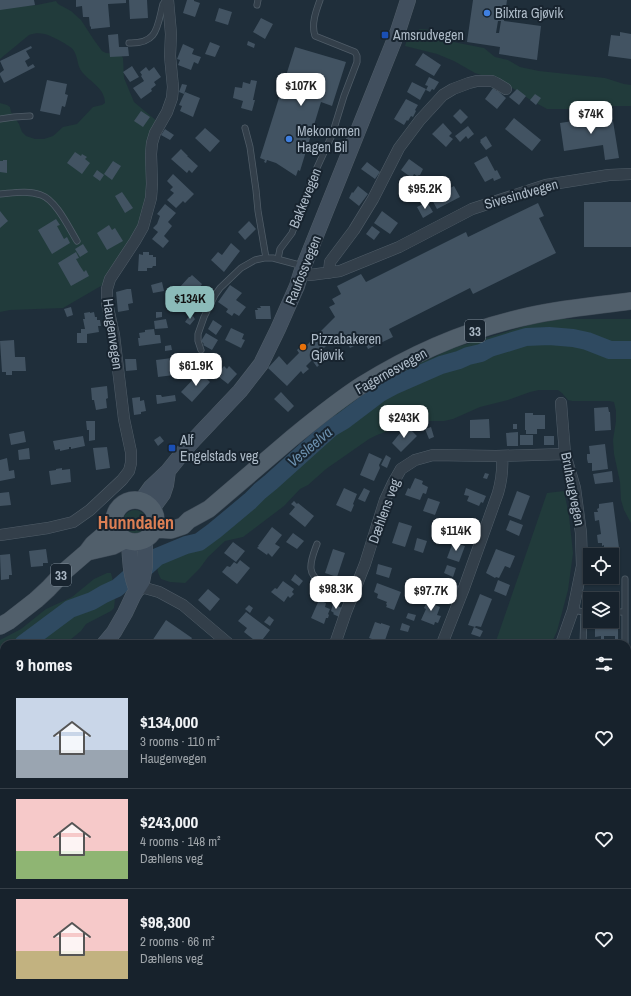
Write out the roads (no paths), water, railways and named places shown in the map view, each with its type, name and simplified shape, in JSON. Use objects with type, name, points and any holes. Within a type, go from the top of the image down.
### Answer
[{"type":"main road","name":"Raufossvegen","points":[[143,525],[151,487],[168,471],[188,446],[240,391],[261,364],[297,286],[302,270],[398,31],[408,1]]},
{"type":"main road","name":"Fagernesvegen","points":[[143,525],[171,530],[183,526],[189,520],[209,509],[322,413],[361,386],[402,362],[473,332],[521,318],[573,308],[631,301]]},
{"type":"main road","name":"33","points":[[0,626],[36,600],[65,571],[87,552],[114,526],[114,516],[117,510],[130,501],[143,525],[113,546],[87,552]]},
{"type":"main road","points":[[107,640],[126,613],[137,590],[133,581],[130,561],[143,525],[115,530],[114,526]]},
{"type":"street","name":"Haugenvegen","points":[[0,535],[48,528],[73,522],[90,510],[108,494],[129,471],[131,452],[124,419],[114,341],[107,303],[107,290],[110,279],[143,227],[151,198],[151,154],[154,133],[167,112],[172,98],[173,87],[170,56],[171,34],[167,0]]},
{"type":"street","points":[[329,273],[330,262],[354,230],[373,199],[399,148],[420,120],[443,95],[453,89],[477,81],[492,81],[506,89]]},
{"type":"street","name":"Sivesindvegen","points":[[302,270],[310,275],[340,271],[399,247],[472,209],[538,187],[609,174],[631,174]]},
{"type":"street","name":"Bruhaugvegen","points":[[561,403],[565,454],[575,488],[581,533],[582,566],[582,611],[564,640]]},
{"type":"street","name":"Dæhlens veg","points":[[336,640],[365,564],[385,500],[401,469],[415,460],[433,455],[502,456],[565,454]]},
{"type":"street","points":[[444,640],[464,588],[502,480],[502,456]]},
{"type":"street","points":[[137,590],[145,588],[159,592],[183,605],[224,640]]},
{"type":"lane","points":[[129,43],[143,42],[154,34],[163,4],[167,0]]},
{"type":"lane","name":"Bakkevegen","points":[[278,260],[280,249],[292,233],[315,172],[332,134],[357,62],[355,52],[315,36],[313,31],[314,22],[320,0]]},
{"type":"lane","points":[[0,119],[30,116]]},
{"type":"lane","points":[[245,128],[250,147],[258,211],[266,258]]},
{"type":"lane","points":[[0,194],[26,192],[41,195],[50,200],[77,241]]},
{"type":"lane","points":[[201,350],[198,341],[198,334],[204,317],[215,295],[226,282],[249,263],[266,258],[278,260],[302,270]]},
{"type":"lane","points":[[317,544],[311,565],[311,570],[314,577],[323,584],[352,597]]},
{"type":"lane","points":[[625,640],[626,579]]},
{"type":"lane","points":[[582,611],[583,640]]},
{"type":"lane","points":[[619,612],[625,612]]},
{"type":"waterway","name":"Vesleelva","points":[[28,640],[70,609],[92,601],[117,588],[157,557],[186,545],[199,542],[250,501],[331,428],[343,421],[380,393],[393,386],[441,365],[526,337],[549,336],[573,338],[587,341],[610,350],[631,350]]},
{"type":"place","name":"Bilxtra Gjøvik","points":[[487,13]]},
{"type":"place","name":"Amsrudvegen","points":[[385,35]]},
{"type":"place","name":"Mekonomen Hagen Bil","points":[[289,139]]},
{"type":"place","name":"Pizzabakeren Gjøvik","points":[[303,347]]},
{"type":"place","name":"Alf Engelstads veg","points":[[172,448]]},
{"type":"district","name":"Hunndalen","points":[[136,523]]}]
